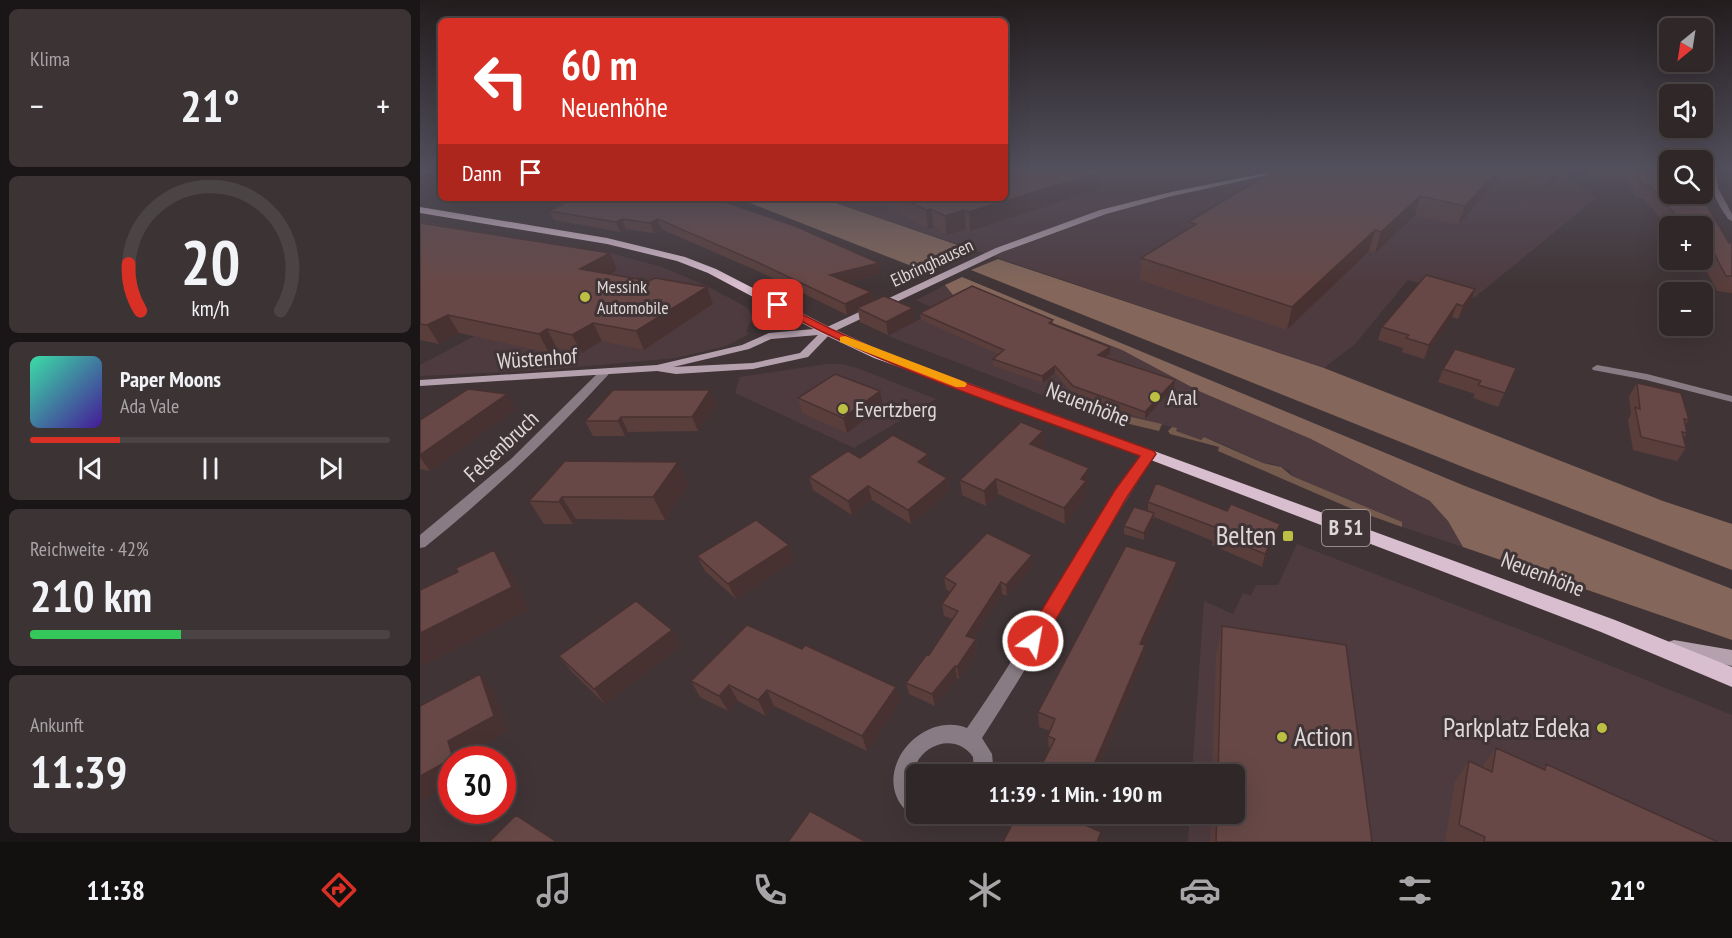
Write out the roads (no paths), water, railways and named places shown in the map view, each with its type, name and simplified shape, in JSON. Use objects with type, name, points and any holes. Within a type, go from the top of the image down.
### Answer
[{"type":"main road","name":"Neuenhöhe","points":[[420,210],[607,240],[681,259],[728,279],[827,332],[891,360],[1650,642],[1732,677]]},
{"type":"street","name":"Elbringhausen","points":[[827,332],[959,267],[1084,219],[1125,207]]},
{"type":"street","name":"Wüstenhof","points":[[657,369],[676,371],[769,363],[804,355],[827,332]]},
{"type":"street","name":"Wüstenhof","points":[[420,383],[657,369],[745,347],[770,336],[827,332]]},
{"type":"street","points":[[1597,368],[1647,377],[1732,399]]},
{"type":"street","name":"Felsenbruch","points":[[420,543],[470,504],[575,405],[604,373]]},
{"type":"street","points":[[970,739],[1043,627],[1121,493],[1149,454]]},
{"type":"street","points":[[1650,642],[1732,658]]},
{"type":"street","points":[[907,764],[913,751],[934,736],[959,734],[970,739],[983,755],[983,764]]},
{"type":"street","points":[[906,767],[902,776],[906,794]]},
{"type":"place","name":"Messink Automobile","points":[[585,297]]},
{"type":"place","name":"Aral","points":[[1155,397]]},
{"type":"place","name":"Evertzberg","points":[[843,409]]},
{"type":"place","name":"Belten","points":[[1288,536]]},
{"type":"place","name":"Parkplatz Edeka","points":[[1602,728]]},
{"type":"place","name":"Action","points":[[1282,737]]}]
